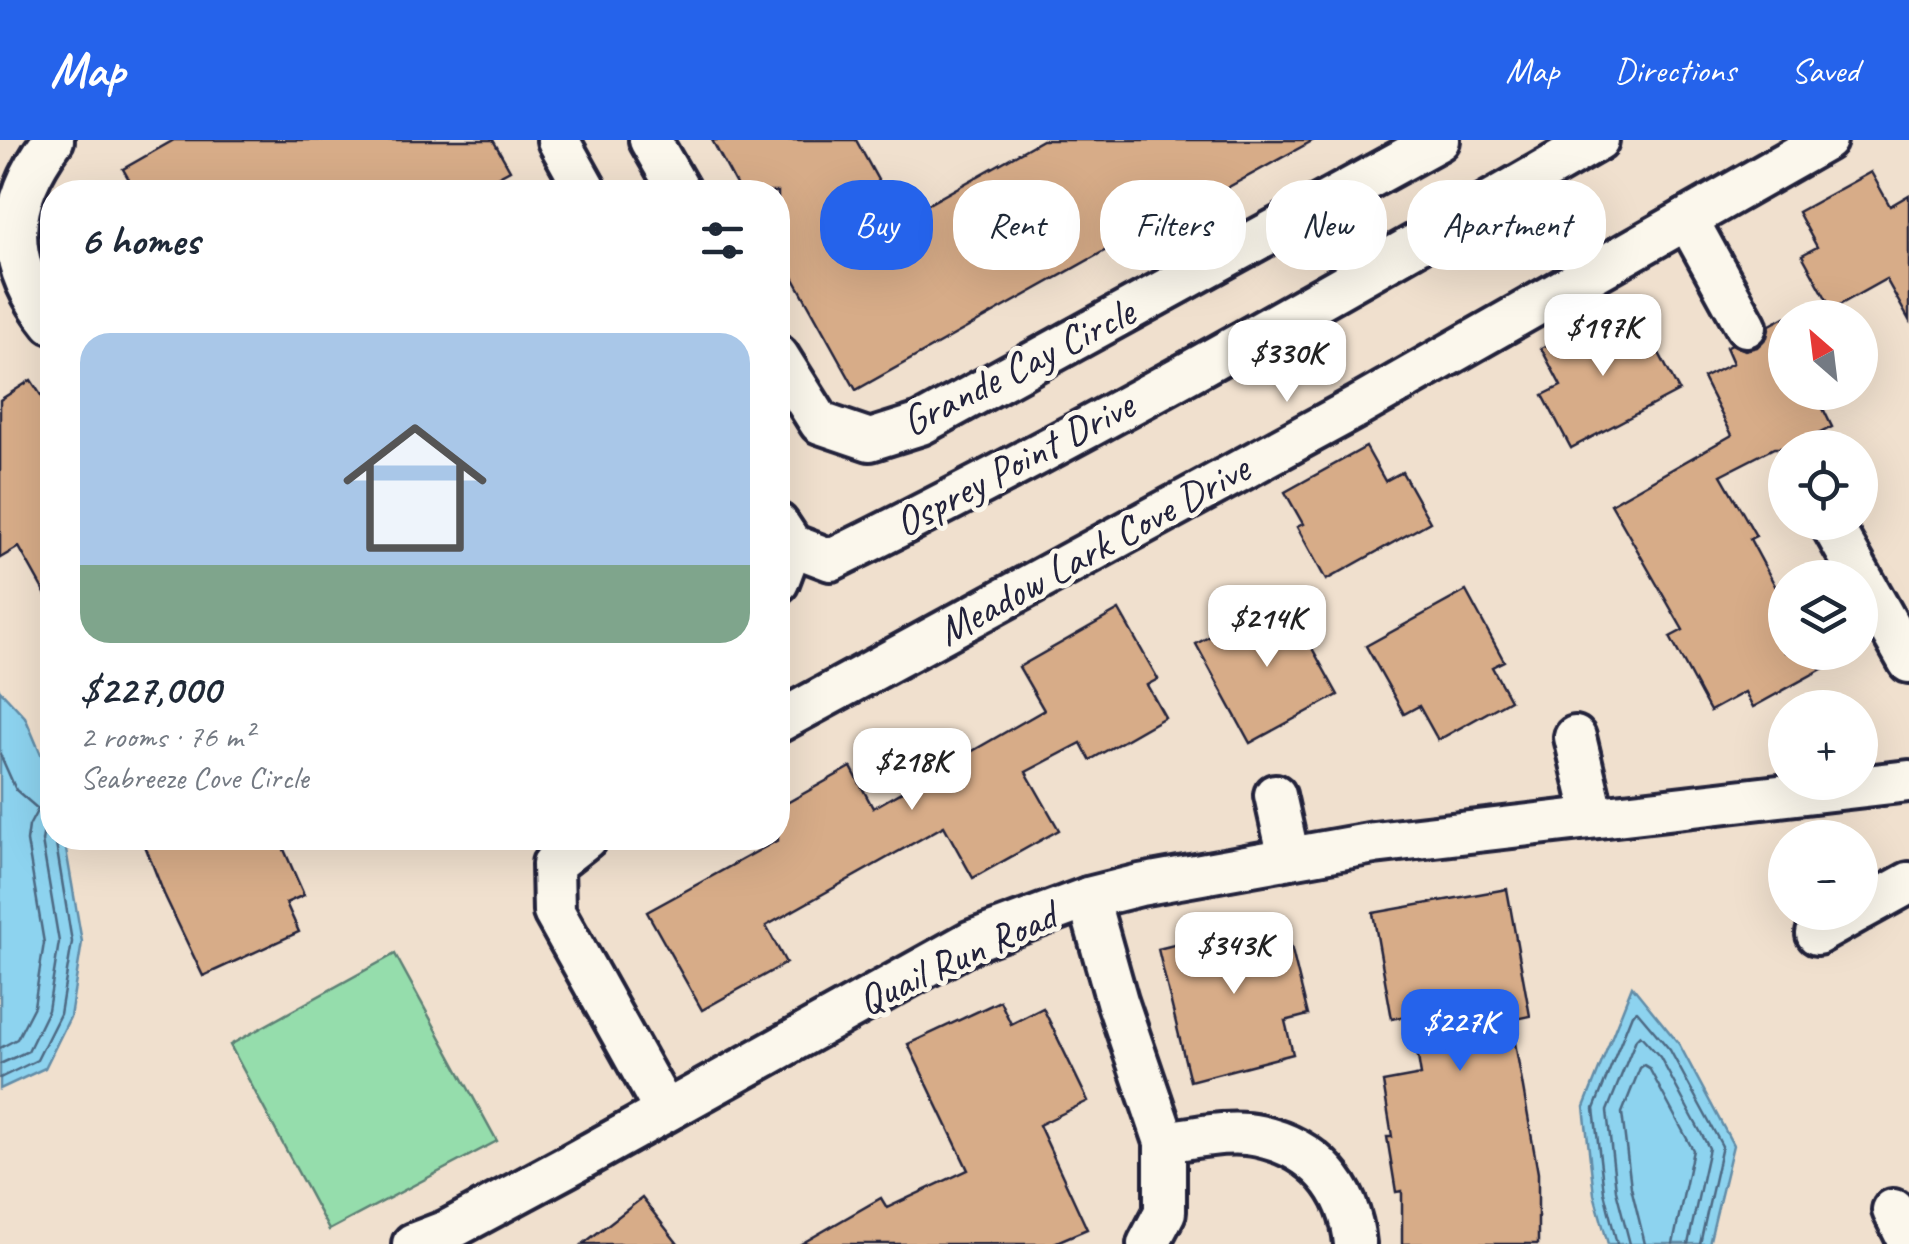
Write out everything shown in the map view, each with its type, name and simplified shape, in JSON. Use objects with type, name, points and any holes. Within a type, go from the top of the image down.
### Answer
[{"type":"street","points":[[40,308],[21,273],[16,246],[18,209],[30,175],[53,140]]},
{"type":"street","points":[[558,140],[580,180]]},
{"type":"street","points":[[650,140],[673,180]]},
{"type":"street","name":"Grande Cay Circle","points":[[790,375],[820,423],[870,440],[921,424],[1440,140]]},
{"type":"street","name":"Osprey Point Drive","points":[[790,537],[830,560],[958,497],[1598,140]]},
{"type":"street","name":"Meadow Lark Cove Drive","points":[[790,715],[1357,407],[1826,140]]},
{"type":"street","points":[[1687,219],[1746,326]]},
{"type":"street","points":[[1840,540],[1909,662]]},
{"type":"street","points":[[1575,737],[1594,817]]},
{"type":"street","name":"Quail Run Road","points":[[438,1240],[972,940],[1088,898],[1140,884],[1374,843],[1909,781]]},
{"type":"street","points":[[1274,795],[1289,858]]},
{"type":"street","points":[[570,850],[552,864],[554,912],[665,1111]]},
{"type":"street","points":[[1878,900],[1909,883]]},
{"type":"street","points":[[1088,898],[1117,1001],[1165,1142],[1165,1212],[1148,1244]]},
{"type":"street","points":[[1816,934],[1823,930]]},
{"type":"street","points":[[1165,1142],[1256,1135],[1304,1152],[1337,1184],[1354,1226],[1356,1244]]},
{"type":"green space","points":[[395,954],[497,1141],[329,1230],[230,1045]]},
{"type":"water","points":[[0,690],[25,717],[40,753],[40,850],[66,850],[82,942],[70,1017],[45,1068],[0,1089]]},
{"type":"water","points":[[1632,986],[1679,1044],[1733,1145],[1709,1244],[1608,1244],[1594,1194],[1584,1107]]},
{"type":"building","points":[[174,140],[493,140],[510,170],[491,180],[129,180],[123,169]]},
{"type":"building","points":[[712,140],[856,140],[878,180],[820,180],[820,270],[933,270],[933,201],[953,190],[953,270],[1070,270],[856,390],[790,272],[790,180],[734,180]]},
{"type":"building","points":[[1042,140],[1314,140],[1241,180],[1100,180],[1100,253],[1080,265],[1080,180],[971,180]]},
{"type":"building","points":[[1871,172],[1890,206],[1909,195],[1909,320],[1886,279],[1848,300],[1827,300],[1802,255],[1817,247],[1798,212]]},
{"type":"building","points":[[1610,312],[1629,347],[1650,336],[1679,391],[1571,448],[1543,395],[1561,386],[1541,348]]},
{"type":"building","points":[[1768,333],[1768,410],[1824,410],[1832,427],[1768,430],[1768,451],[1721,475],[1756,536],[1750,539],[1768,572],[1768,670],[1820,670],[1784,690],[1768,690],[1768,699],[1753,707],[1745,692],[1710,711],[1670,637],[1683,630],[1611,504],[1732,435],[1703,378],[1733,363],[1726,347],[1732,344],[1745,350],[1757,347]]},
{"type":"building","points":[[31,380],[40,394],[40,585],[19,547],[0,558],[0,400]]},
{"type":"building","points":[[1366,447],[1385,481],[1402,472],[1430,522],[1326,580],[1297,527],[1303,524],[1285,492]]},
{"type":"building","points":[[1466,591],[1504,661],[1492,667],[1510,700],[1438,740],[1419,706],[1404,714],[1366,646]]},
{"type":"building","points":[[1283,596],[1338,695],[1250,743],[1196,644]]},
{"type":"building","points":[[1119,610],[1158,679],[1147,685],[1165,717],[1090,760],[1081,743],[1026,772],[1059,830],[973,878],[944,826],[766,926],[786,963],[702,1010],[647,912],[760,850],[790,850],[790,801],[851,767],[873,808],[1044,710],[1019,667]]},
{"type":"building","points":[[147,850],[284,850],[304,895],[286,903],[299,932],[203,976]]},
{"type":"building","points":[[1507,889],[1530,1016],[1511,1020],[1538,1173],[1538,1244],[1402,1244],[1402,1191],[1396,1192],[1383,1082],[1421,1075],[1411,1015],[1392,1019],[1373,913]]},
{"type":"building","points":[[1284,918],[1308,1015],[1285,1021],[1293,1054],[1190,1081],[1158,949]]},
{"type":"building","points":[[1000,1001],[1011,1024],[1043,1008],[1088,1101],[1039,1125],[1087,1229],[1052,1244],[801,1244],[881,1198],[887,1208],[968,1170],[908,1044]]},
{"type":"building","points":[[642,1198],[678,1244],[583,1244]]}]
